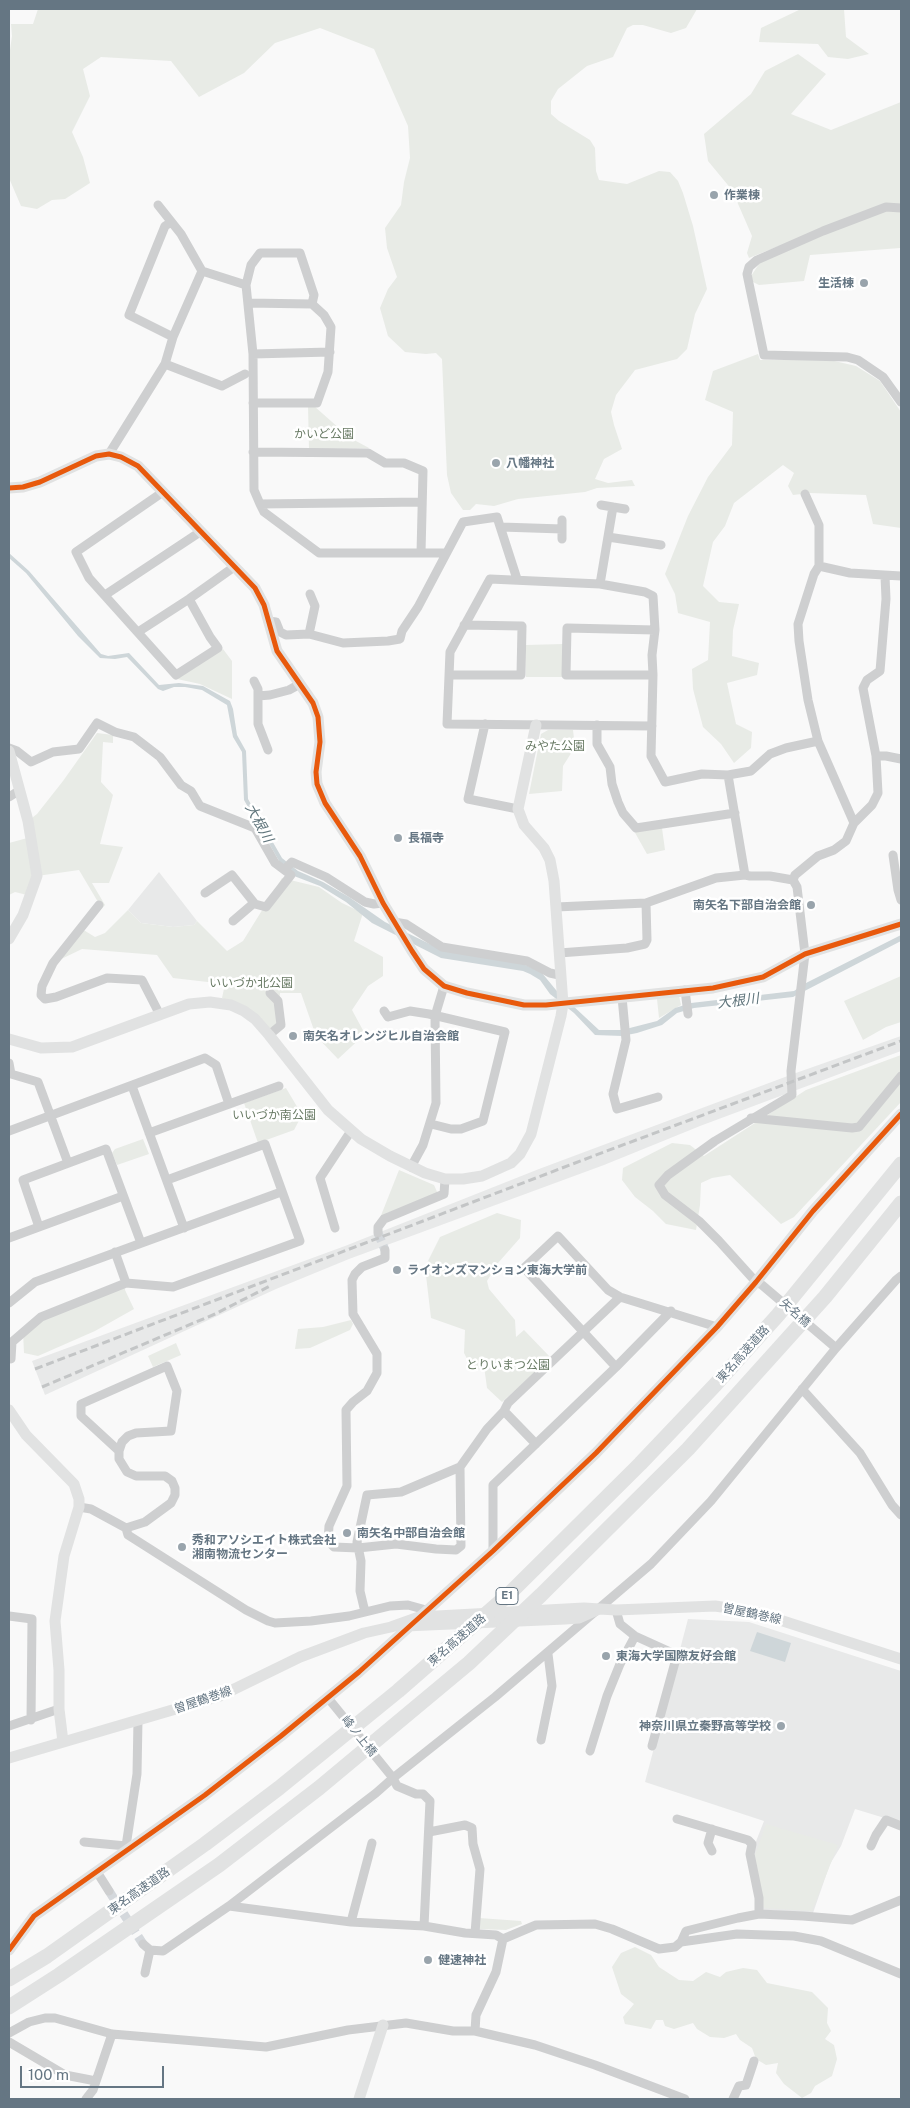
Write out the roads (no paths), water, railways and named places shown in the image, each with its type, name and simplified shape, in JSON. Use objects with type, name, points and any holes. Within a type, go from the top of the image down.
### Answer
[{"type":"highway","name":"東名高速道路","points":[[9,1979],[47,1956],[205,1844],[279,1788],[405,1685],[508,1595],[640,1464],[716,1384],[778,1315],[901,1164]]},
{"type":"highway","name":"東名高速道路","points":[[9,2007],[59,1975],[242,1847],[320,1788],[470,1663],[695,1442],[825,1297],[901,1203]]},
{"type":"street","points":[[158,205],[170,223],[181,234],[202,271],[246,286]]},
{"type":"street","points":[[901,208],[886,207],[823,230],[757,260],[748,267],[747,274],[764,355],[841,357],[858,360],[883,377],[901,402]]},
{"type":"street","points":[[170,223],[165,226],[129,315],[173,337]]},
{"type":"street","points":[[312,304],[314,295],[300,253],[260,253],[251,265],[246,286],[253,354],[254,490],[264,512],[319,553],[445,553]]},
{"type":"street","points":[[109,454],[165,364],[173,337],[202,271]]},
{"type":"street","points":[[248,304],[312,304],[324,315],[331,327],[328,372],[317,403],[253,403]]},
{"type":"street","points":[[253,354],[330,352]]},
{"type":"street","points":[[165,364],[222,386],[245,374]]},
{"type":"street","points":[[253,452],[368,453],[385,462],[404,463],[423,471],[421,553]]},
{"type":"street","points":[[9,488],[23,487],[40,482],[96,456],[109,454],[121,457],[138,466],[255,588],[277,651],[313,703],[318,717],[320,742],[316,772],[320,794],[360,856],[383,903],[424,970],[444,986],[524,1005],[563,1004],[622,997],[686,996],[763,977],[805,954],[901,924]]},
{"type":"street","points":[[163,492],[76,552],[89,578],[176,675],[218,648],[189,599]]},
{"type":"street","points":[[805,494],[819,525],[819,566],[814,574],[798,624],[799,641],[808,700],[818,741],[854,823]]},
{"type":"street","points":[[260,504],[422,502]]},
{"type":"street","points":[[601,505],[625,509]]},
{"type":"street","points":[[600,584],[612,507]]},
{"type":"street","points":[[268,621],[276,622],[282,634],[310,634],[343,643],[388,642],[400,639],[402,631],[418,607],[463,522],[497,517],[517,579]]},
{"type":"street","points":[[501,528],[562,524],[562,539]]},
{"type":"street","points":[[106,596],[200,532]]},
{"type":"street","points":[[608,537],[661,546]]},
{"type":"street","points":[[819,566],[850,573],[901,576]]},
{"type":"street","points":[[138,632],[234,567]]},
{"type":"street","points":[[793,880],[795,875],[818,856],[834,850],[846,841],[854,823],[872,805],[878,793],[876,756],[863,688],[867,680],[880,671],[886,599],[885,576]]},
{"type":"street","points":[[652,726],[447,724],[450,652],[490,579],[600,584],[651,594],[654,600],[654,630],[652,654],[653,675],[652,726],[651,756],[665,782],[702,774],[728,775],[751,771],[770,754],[786,748],[818,741]]},
{"type":"street","points":[[310,594],[315,606],[310,634]]},
{"type":"street","points":[[449,675],[522,675],[522,626],[464,625]]},
{"type":"street","points":[[653,675],[566,675],[567,628],[654,630]]},
{"type":"street","points":[[254,681],[258,689],[258,724],[268,750]]},
{"type":"street","points":[[258,696],[270,695],[300,684]]},
{"type":"street","points":[[9,939],[23,916],[37,876],[36,860],[9,749],[18,751],[31,762],[53,752],[79,749],[97,723],[115,732],[134,737],[160,757],[181,785],[191,792],[200,806],[255,828],[275,863],[287,866]]},
{"type":"street","points":[[485,724],[468,799],[518,809]]},
{"type":"street","points":[[9,1040],[40,1048],[72,1047],[189,1004],[210,1002],[231,1005],[255,1019],[328,1110],[351,1131],[411,1167],[445,1179],[463,1179],[482,1176],[510,1163],[520,1154],[531,1134],[563,1004],[556,907],[550,860],[544,848],[524,825],[518,809],[536,725]]},
{"type":"street","points":[[597,725],[597,744],[610,767],[612,784],[618,802],[636,828],[735,813]]},
{"type":"street","points":[[876,756],[901,759]]},
{"type":"street","points":[[728,775],[745,874]]},
{"type":"street","points":[[9,797],[20,790]]},
{"type":"street","points":[[894,855],[901,900]]},
{"type":"street","points":[[287,866],[292,862],[326,877],[365,902],[383,903]]},
{"type":"street","points":[[205,893],[220,878],[232,875],[254,903],[266,907],[283,888],[290,875],[287,866]]},
{"type":"street","points":[[556,907],[646,903],[716,878],[745,874],[793,880],[798,887],[805,954],[791,1071],[792,1095],[751,1118]]},
{"type":"street","points":[[233,921],[254,903]]},
{"type":"street","points":[[559,953],[627,948],[645,944],[648,940],[646,903]]},
{"type":"street","points":[[99,905],[53,963],[42,986],[41,995],[45,999],[56,997],[107,978],[142,980],[160,1014]]},
{"type":"street","points":[[395,924],[406,924],[442,947],[527,960],[550,973],[560,975]]},
{"type":"street","points":[[411,1167],[431,1124],[436,1103],[435,1016],[444,986]]},
{"type":"street","points":[[269,1035],[281,1025],[278,1001],[270,993]]},
{"type":"street","points":[[686,996],[688,1014]]},
{"type":"street","points":[[622,997],[625,1033],[613,1094],[617,1109],[658,1097]]},
{"type":"street","points":[[387,1017],[410,1011],[505,1032],[483,1121],[461,1129],[451,1129],[431,1124]]},
{"type":"street","points":[[9,1131],[205,1058],[216,1065],[229,1104]]},
{"type":"street","points":[[9,1063],[11,1074],[38,1082],[68,1163]]},
{"type":"street","points":[[751,1118],[852,1128],[859,1127],[901,1076]]},
{"type":"street","points":[[132,1086],[184,1228]]},
{"type":"street","points":[[149,1133],[279,1086]]},
{"type":"street","points":[[9,1950],[34,1916],[97,1872],[126,1849],[205,1795],[328,1698],[409,1626],[425,1617],[596,1453],[759,1283],[813,1211],[901,1114]]},
{"type":"street","name":"矢名橋","points":[[751,1118],[714,1141],[668,1175],[659,1184],[666,1195],[699,1221],[759,1283],[836,1348]]},
{"type":"street","points":[[335,1228],[320,1178],[351,1131]]},
{"type":"street","points":[[11,1359],[12,1342],[41,1318],[126,1283],[173,1287],[300,1241],[265,1144],[167,1180]]},
{"type":"street","points":[[39,1227],[23,1180],[106,1149],[141,1243]]},
{"type":"street","points":[[378,1233],[378,1227],[384,1219],[444,1194],[445,1179]]},
{"type":"street","points":[[9,1303],[35,1282],[281,1192]]},
{"type":"street","points":[[9,1238],[124,1196]]},
{"type":"street","points":[[616,1367],[524,1268],[558,1236],[608,1290],[620,1297],[717,1327]]},
{"type":"street","points":[[386,1250],[385,1258],[362,1267],[352,1280],[353,1314],[377,1354],[377,1373],[367,1391],[346,1410],[344,1418],[347,1486],[328,1530],[328,1541],[334,1547],[358,1548],[396,1544],[456,1550],[461,1546],[460,1467]]},
{"type":"street","points":[[115,1252],[126,1283]]},
{"type":"street","points":[[145,1973],[147,1947],[163,1950],[229,1906],[376,1793],[548,1654],[651,1564],[711,1501],[836,1348],[901,1276]]},
{"type":"street","points":[[365,1612],[360,1591],[361,1561],[357,1542],[367,1495],[401,1492],[460,1467],[487,1429],[504,1411],[508,1403],[620,1297]]},
{"type":"street","points":[[493,1551],[492,1486],[671,1312]]},
{"type":"street","points":[[118,1451],[80,1416],[81,1404],[167,1366],[177,1391],[171,1431],[136,1433],[128,1436],[122,1442],[118,1451],[119,1459],[127,1472],[136,1476],[165,1476],[172,1481],[175,1495],[171,1503],[145,1522],[126,1528]]},
{"type":"street","points":[[802,1390],[860,1453],[892,1505],[901,1515]]},
{"type":"street","points":[[9,1410],[26,1435],[74,1484],[79,1499],[79,1507],[65,1551],[56,1607],[56,1640],[60,1684],[58,1709],[63,1742]]},
{"type":"street","points":[[504,1411],[536,1444]]},
{"type":"street","points":[[79,1507],[91,1509],[126,1528],[128,1535],[246,1610],[268,1621],[275,1623],[311,1621],[349,1616],[390,1606],[408,1604],[425,1617]]},
{"type":"street","name":"曽屋鶴巻線","points":[[9,1758],[220,1696],[300,1657],[364,1633],[425,1617],[574,1609],[616,1610],[715,1606],[755,1612],[901,1659]]},
{"type":"street","name":"曽屋鶴巻線","points":[[425,1617],[565,1619],[579,1618],[598,1610]]},
{"type":"street","points":[[616,1610],[620,1624],[636,1636],[677,1654],[652,1746]]},
{"type":"street","points":[[9,1616],[32,1619],[31,1720]]},
{"type":"street","name":"曽屋鶴巻線","points":[[391,1626],[409,1626]]},
{"type":"street","points":[[590,1751],[607,1696],[620,1664],[636,1636]]},
{"type":"street","points":[[541,1740],[552,1686],[548,1654]]},
{"type":"street","name":"峰ノ上橋","points":[[328,1698],[393,1778],[397,1786],[416,1794],[423,1794],[430,1800],[429,1832]]},
{"type":"street","points":[[9,1726],[31,1720],[58,1709]]},
{"type":"street","points":[[126,1849],[137,1774],[138,1720]]},
{"type":"street","points":[[678,1819],[748,1840],[752,1844],[750,1854],[759,1898],[759,1914]]},
{"type":"street","points":[[871,1846],[886,1820],[901,1826]]},
{"type":"street","points":[[424,1926],[429,1832],[465,1825],[472,1828],[473,1844],[480,1869],[475,1933]]},
{"type":"street","points":[[712,1829],[708,1843],[712,1850]]},
{"type":"street","points":[[84,1842],[126,1849]]},
{"type":"street","points":[[351,1922],[372,1843]]},
{"type":"street","points":[[97,1872],[109,1891]]},
{"type":"street","points":[[681,1942],[686,1931],[759,1914],[852,1920],[901,1900]]},
{"type":"street","points":[[229,1906],[351,1922],[424,1926],[496,1935],[503,1939]]},
{"type":"street","points":[[503,1939],[536,1925],[595,1924],[612,1929],[659,1949],[675,1946],[681,1942],[737,1934],[794,1936],[822,1941],[901,1974]]},
{"type":"street","points":[[475,2031],[476,2014],[496,1972],[503,1939]]},
{"type":"street","points":[[9,2033],[30,2022],[45,2018],[55,2018],[112,2034],[266,2047],[383,2025],[406,2023],[453,2031],[475,2031],[534,2045],[594,2065],[684,2099]]},
{"type":"street","points":[[359,2099],[383,2025]]},
{"type":"street","points":[[86,2099],[93,2090],[112,2034]]},
{"type":"street","points":[[9,2042],[64,2074],[96,2081]]},
{"type":"street","points":[[733,2099],[739,2086],[746,2085],[754,2061]]},
{"type":"water","name":"大根川","points":[[9,553],[29,571],[101,654],[108,656],[129,653],[159,685],[179,683],[203,686],[230,701],[237,735],[246,751],[248,799],[282,858],[298,871],[323,882],[349,897],[385,922],[442,950],[521,963],[542,973],[556,990],[599,1030],[622,1030],[657,1021],[675,1008],[691,1003],[794,991],[806,983],[901,935],[901,941],[793,997],[694,1008],[677,1013],[662,1025],[637,1033],[622,1036],[595,1035],[574,1013],[550,994],[540,980],[530,974],[523,971],[441,958],[372,923],[346,902],[320,886],[294,876],[279,861],[244,800],[242,752],[233,737],[227,705],[202,690],[185,687],[174,687],[163,691],[158,689],[127,657],[115,659],[100,658],[78,636],[26,573],[9,558]]},
{"type":"water","points":[[757,1632],[791,1643],[785,1662],[750,1651]]},
{"type":"tunnel","points":[[378,1233],[385,1250]]},
{"type":"tunnel","points":[[109,1891],[143,1944]]},
{"type":"railway","points":[[35,1369],[901,1041]]},
{"type":"railway","points":[[42,1387],[215,1314],[270,1286]]},
{"type":"place","name":"作業棟","points":[[714,195]]},
{"type":"place","name":"生活棟","points":[[864,283]]},
{"type":"place","name":"八幡神社","points":[[496,463]]},
{"type":"place","name":"長福寺","points":[[398,838]]},
{"type":"place","name":"南矢名下部自治会館","points":[[811,905]]},
{"type":"place","name":"南矢名オレンジヒル自治会館","points":[[293,1036]]},
{"type":"place","name":"ライオンズマンション東海大学前","points":[[397,1270]]},
{"type":"place","name":"南矢名中部自治会館","points":[[347,1533]]},
{"type":"place","name":"秀和アソシエイト株式会社 湘南物流センター","points":[[182,1547]]},
{"type":"place","name":"東海大学国際友好会館","points":[[606,1656]]},
{"type":"place","name":"神奈川県立秦野高等学校","points":[[781,1726]]},
{"type":"place","name":"健速神社","points":[[428,1960]]},
{"type":"park label","name":"かいど公園","points":[[324,434]]},
{"type":"park label","name":"みやた公園","points":[[555,746]]},
{"type":"park label","name":"いいづか北公園","points":[[251,983]]},
{"type":"park label","name":"いいづか南公園","points":[[274,1115]]},
{"type":"park label","name":"とりいまつ公園","points":[[508,1365]]}]
